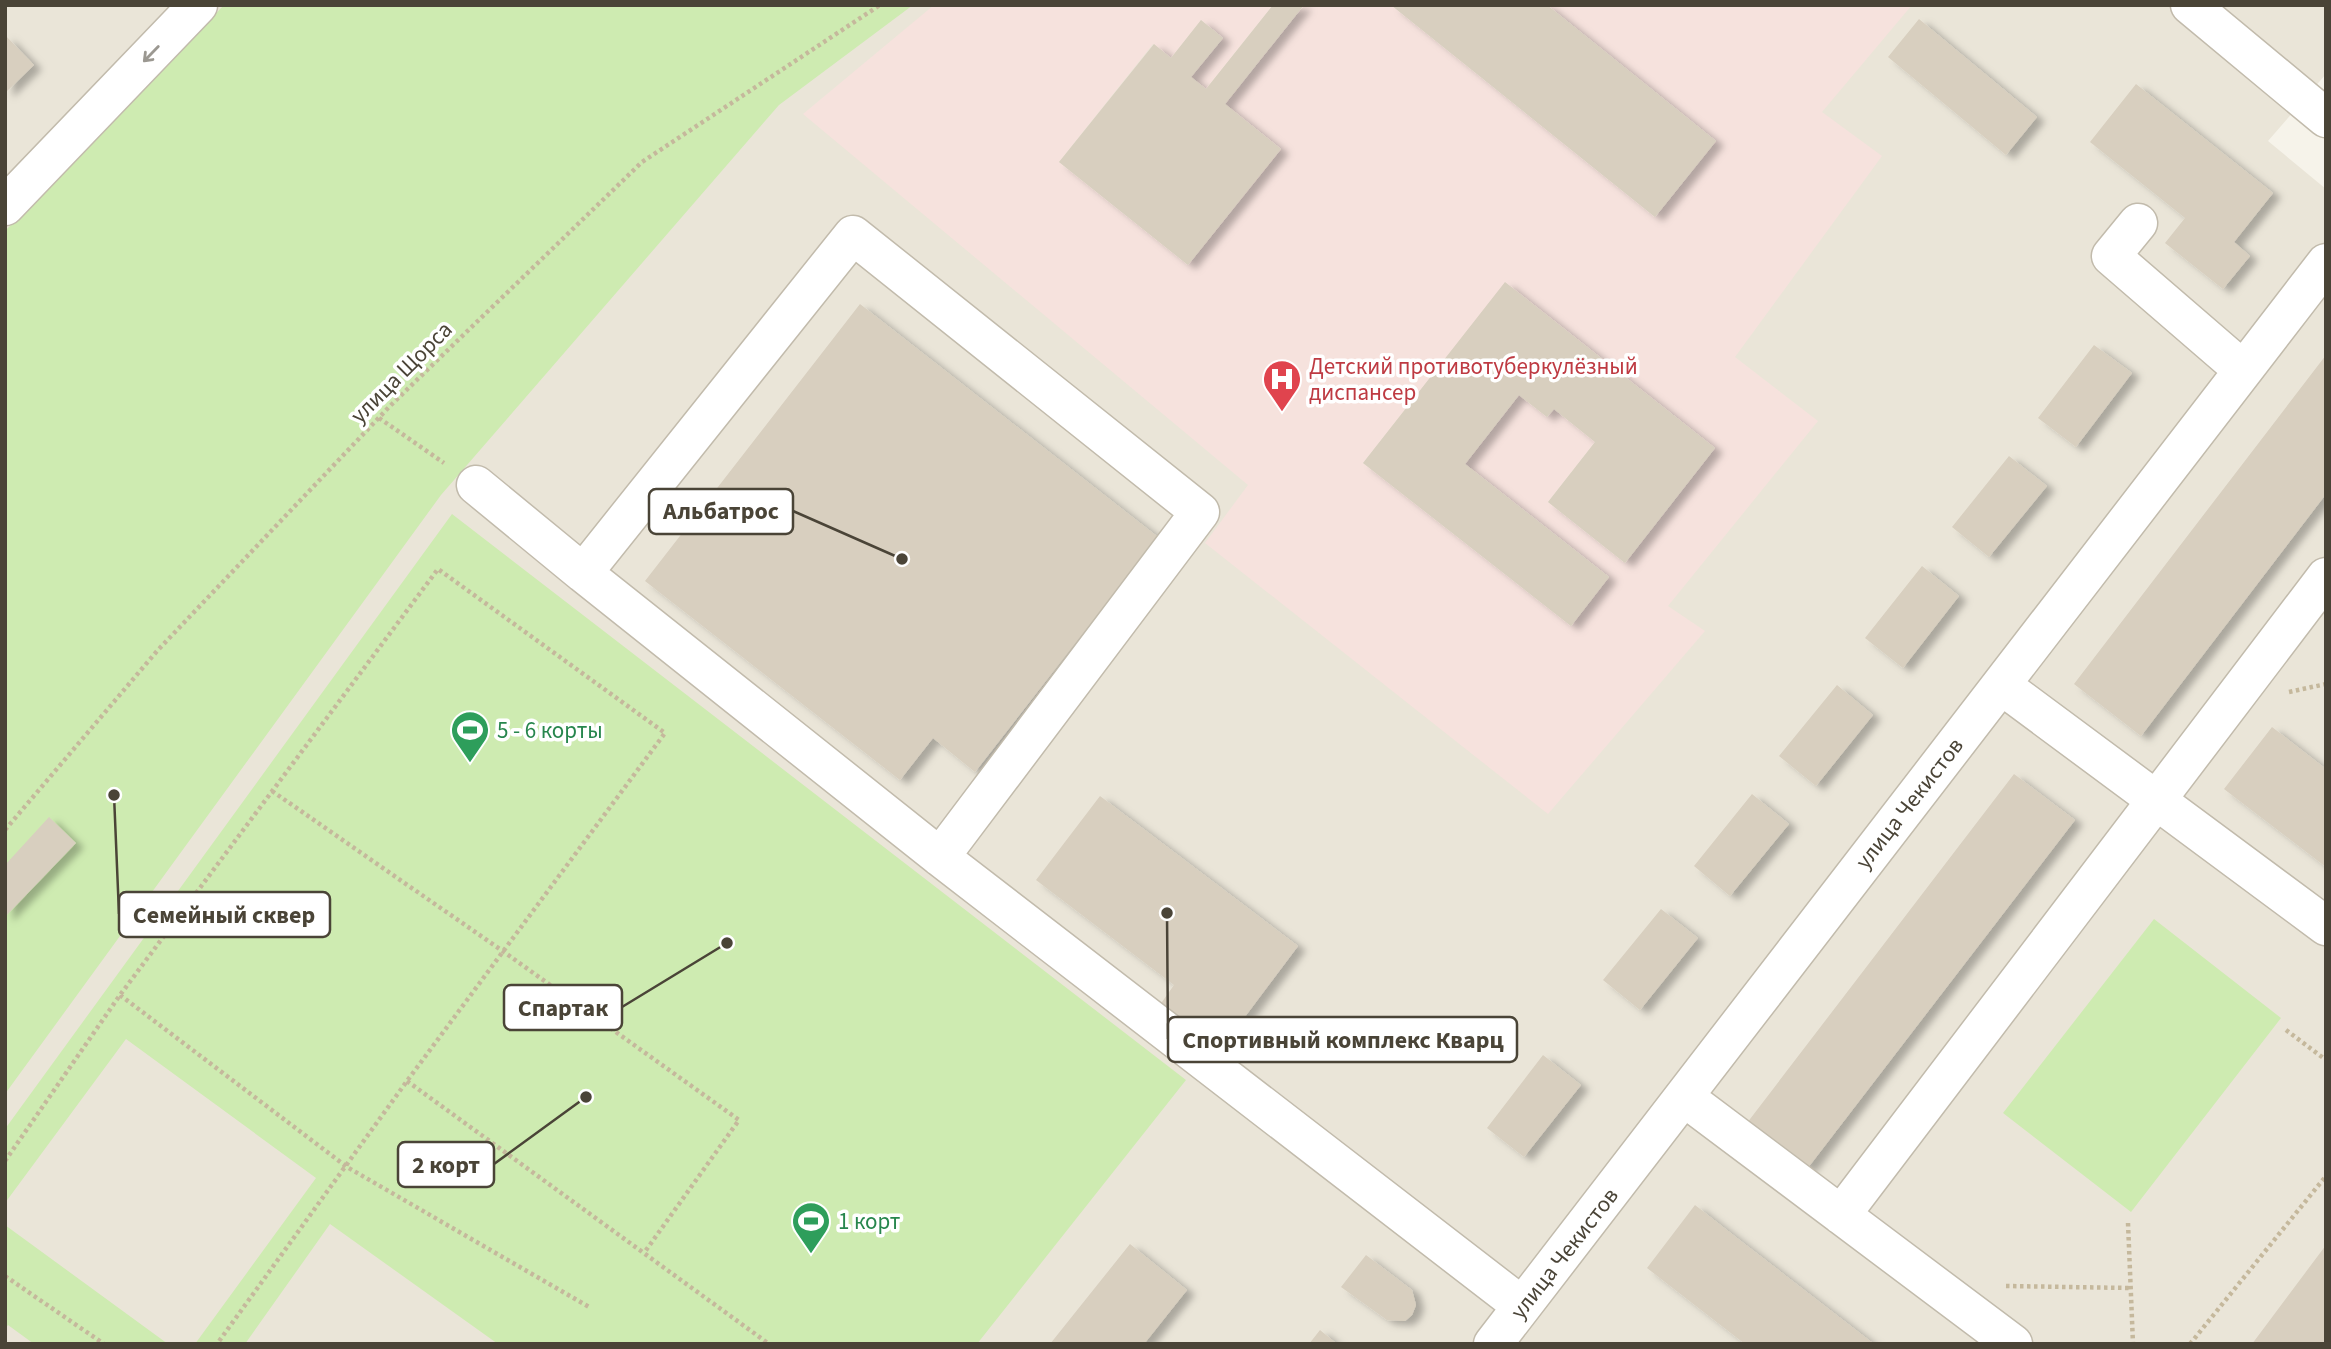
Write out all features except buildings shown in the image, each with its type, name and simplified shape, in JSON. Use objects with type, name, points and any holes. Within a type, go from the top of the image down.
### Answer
[{"type":"street","points":[[5,206],[198,5]]},
{"type":"street","points":[[2190,5],[2326,118]]},
{"type":"street","points":[[2138,223],[2111,256],[2243,370]]},
{"type":"street","points":[[583,572],[853,235],[1200,512],[940,857]]},
{"type":"street","name":"улица Чекистов","points":[[1493,1344],[2326,263]]},
{"type":"street","points":[[476,485],[940,857],[1522,1306]]},
{"type":"street","points":[[1841,1214],[2326,577]]},
{"type":"street","points":[[2001,685],[2326,926]]},
{"type":"street","points":[[1684,1097],[2013,1344]]},
{"type":"path","name":"улица Щорса","points":[[5,830],[157,651],[379,418],[642,162],[880,5]]},
{"type":"path","points":[[379,418],[476,485]]},
{"type":"path","points":[[5,1161],[120,995],[438,569],[665,733],[407,1081],[217,1344]]},
{"type":"path","points":[[2281,695],[2326,684]]},
{"type":"path","points":[[272,791],[504,952],[739,1121],[644,1253]]},
{"type":"path","points":[[120,995],[346,1167],[589,1307]]},
{"type":"path","points":[[2286,1030],[2326,1060]]},
{"type":"path","points":[[407,1081],[769,1344]]},
{"type":"path","points":[[2190,1344],[2326,1176]]},
{"type":"path","points":[[2128,1223],[2133,1344]]},
{"type":"path","points":[[5,1276],[104,1344]]},
{"type":"path","points":[[2006,1286],[2130,1288]]},
{"type":"shaded area","points":[[5,5],[2326,5],[2326,74],[2268,141],[2326,189],[2326,1344],[5,1344]]},
{"type":"shaded area","name":"Детский противотуберкулёзный диспансер","points":[[934,5],[1273,5],[1206,89],[1191,77],[1223,38],[1201,20],[1171,58],[1153,44],[1059,162],[1188,265],[1280,149],[1225,104],[1304,5],[1391,5],[1655,217],[1716,141],[1547,5],[1912,5],[1822,112],[1882,156],[1735,357],[1818,421],[1668,606],[1705,631],[1548,814],[1205,543],[1248,485],[803,114]],"holes":[[[1505,283],[1715,448],[1625,563],[1548,502],[1595,442],[1554,409],[1547,417],[1519,395],[1465,464],[1609,577],[1571,626],[1363,463]]]},
{"type":"green space","points":[[224,5],[913,5],[779,105],[441,495],[5,1094],[5,231]]},
{"type":"green space","points":[[452,514],[1186,1080],[977,1344],[498,1344],[330,1224],[245,1344],[195,1344],[316,1178],[126,1039],[5,1203],[5,1129]]},
{"type":"green space","points":[[2154,919],[2281,1018],[2131,1212],[2003,1113]]},
{"type":"green space","points":[[5,1225],[168,1344],[34,1344],[8,1325],[5,1329]]},
{"type":"place","name":"Детский противотуберкулёзный диспансер","points":[[1282,413]]},
{"type":"place","name":"Альбатрос","points":[[902,559]]},
{"type":"place","name":"5 - 6 корты","points":[[470,764]]},
{"type":"place","name":"Семейный сквер","points":[[114,795]]},
{"type":"place","name":"Спортивный комплекс Кварц","points":[[1167,913]]},
{"type":"place","name":"Спартак","points":[[727,943]]},
{"type":"place","name":"2 корт","points":[[586,1097]]},
{"type":"place","name":"1 корт","points":[[811,1255]]}]
